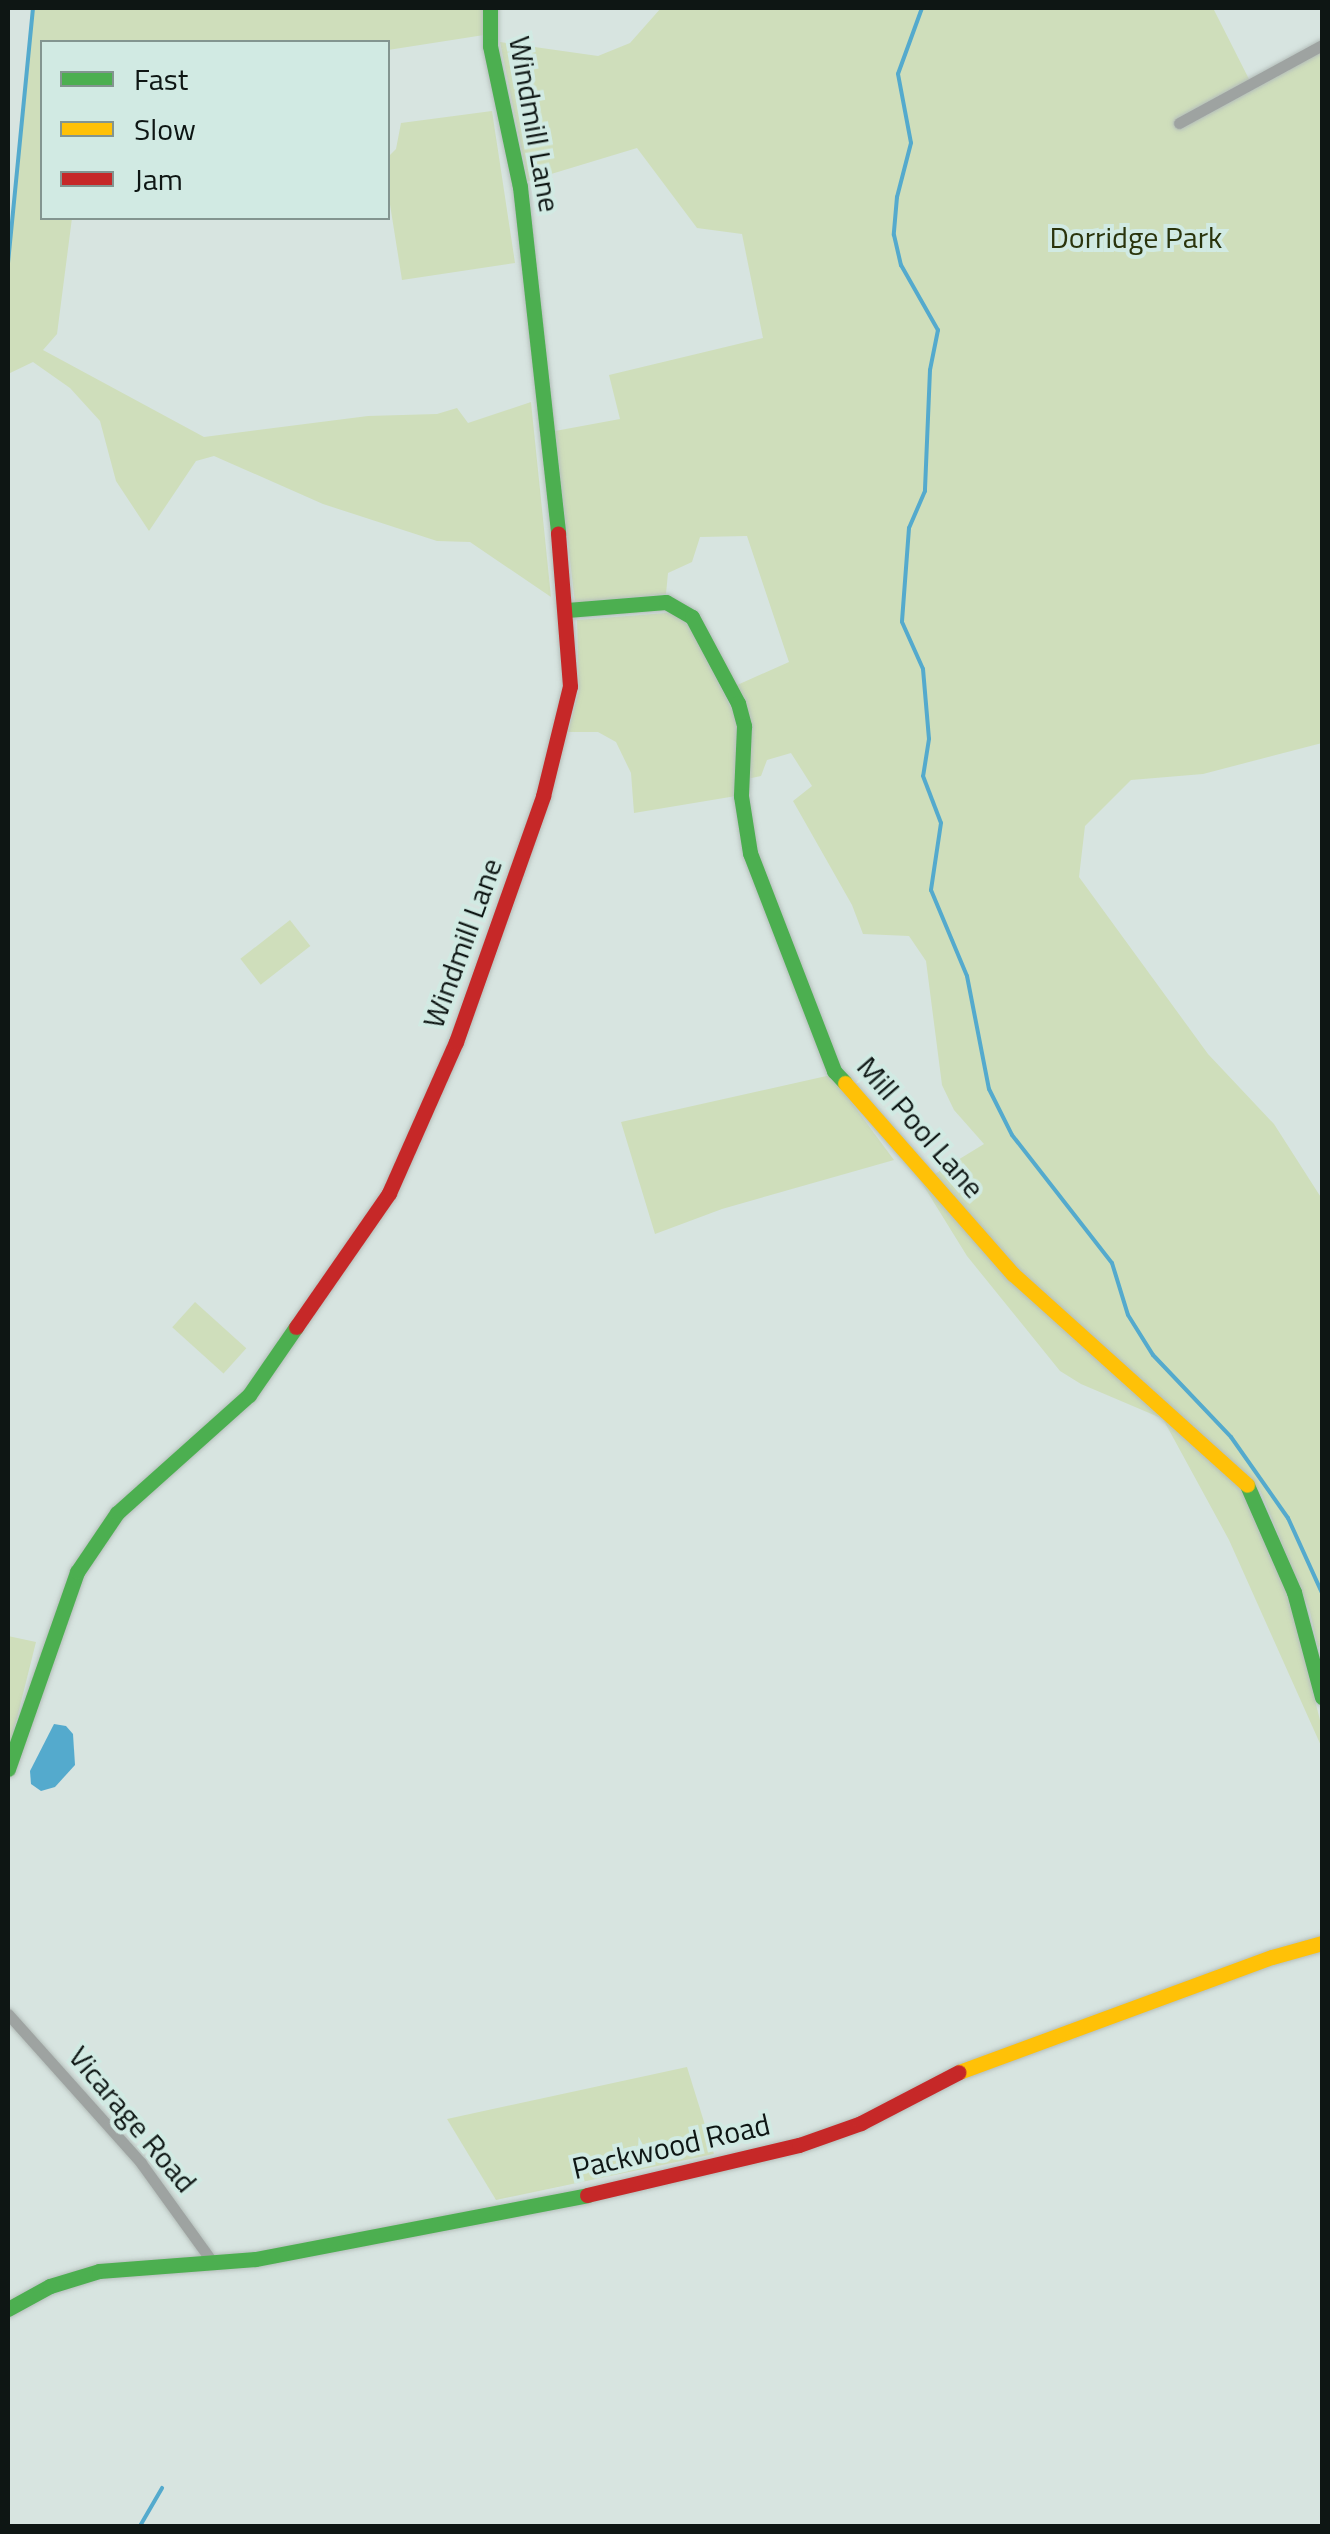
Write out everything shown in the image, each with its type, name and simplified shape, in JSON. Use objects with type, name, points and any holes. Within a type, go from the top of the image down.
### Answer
[{"type":"street","name":"Windmill Lane","points":[[8,1768],[77,1572],[117,1513],[249,1395],[388,1193],[456,1042],[543,796],[570,686],[567,610],[525,226],[490,46],[490,8]]},
{"type":"street","points":[[1179,123],[1322,45]]},
{"type":"street","name":"Mill Pool Lane","points":[[567,610],[666,602],[678,605],[692,617],[738,703],[744,726],[741,796],[750,853],[834,1070],[1013,1274],[1250,1487],[1294,1592],[1322,1697]]},
{"type":"street","name":"Packwood Road","points":[[8,2309],[50,2286],[99,2271],[256,2259],[568,2199],[799,2145],[861,2123],[951,2075],[1272,1957],[1322,1944]]},
{"type":"street","name":"Vicarage Road","points":[[8,2014],[142,2162],[213,2263]]},
{"type":"street","points":[[182,2264],[194,2236]]},
{"type":"green space","points":[[33,8],[484,8],[484,35],[390,50],[390,40],[40,40],[40,220],[72,220],[57,334],[43,350],[204,437],[368,416],[437,414],[457,408],[468,423],[531,402],[551,597],[470,542],[437,541],[323,504],[214,456],[196,461],[149,531],[116,481],[100,421],[70,388],[33,362],[8,374],[8,247]]},
{"type":"green space","name":"Dorridge Park","points":[[661,8],[1213,8],[1254,89],[1322,49],[1322,743],[1203,774],[1131,780],[1085,826],[1079,877],[1208,1054],[1274,1124],[1322,1199],[1322,1643],[1318,1648],[1310,1612],[1260,1490],[1016,1272],[930,1177],[984,1144],[954,1110],[942,1085],[926,961],[909,936],[863,934],[852,905],[793,801],[812,786],[791,753],[767,760],[761,776],[747,779],[735,686],[789,662],[747,536],[700,537],[692,562],[668,573],[666,594],[575,603],[555,431],[620,419],[609,375],[763,338],[742,234],[697,228],[637,148],[528,181],[500,42],[598,56],[630,43]]},
{"type":"green space","points":[[492,111],[515,263],[402,280],[390,205],[390,155],[396,149],[401,123]]},
{"type":"green space","points":[[678,612],[689,623],[739,724],[736,796],[634,813],[631,773],[616,742],[598,732],[568,732],[579,690],[577,620]]},
{"type":"green space","points":[[290,920],[310,946],[261,985],[240,959]]},
{"type":"green space","points":[[831,1075],[894,1160],[722,1209],[655,1234],[621,1122]]},
{"type":"green space","points":[[920,1180],[1007,1278],[1161,1418],[1060,1371],[967,1256]]},
{"type":"green space","points":[[195,1302],[246,1348],[224,1373],[172,1327]]},
{"type":"green space","points":[[1163,1419],[1245,1491],[1287,1590],[1322,1728],[1322,1748],[1229,1540]]},
{"type":"green space","points":[[8,1636],[36,1642],[8,1754]]},
{"type":"green space","points":[[687,2067],[714,2154],[496,2200],[447,2119]]},
{"type":"water","points":[[54,1724],[66,1726],[73,1734],[75,1765],[55,1787],[41,1791],[31,1784],[30,1771]]},
{"type":"waterway","points":[[8,263],[33,8]]},
{"type":"waterway","points":[[922,8],[898,74],[911,143],[897,197],[894,235],[901,265],[938,330],[930,370],[925,491],[909,528],[902,622],[923,669],[929,739],[923,776],[941,823],[931,890],[967,976],[989,1089],[1012,1135],[1112,1263],[1128,1315],[1153,1355],[1231,1437],[1288,1518],[1322,1593]]},
{"type":"waterway","points":[[140,2526],[162,2488]]},
{"type":"traffic: fast","points":[[490,8],[490,46],[520,187],[558,533]]},
{"type":"traffic: fast","points":[[567,610],[666,602],[692,617],[738,703],[744,726],[741,796],[750,853],[834,1071],[845,1083]]},
{"type":"traffic: fast","points":[[8,1769],[77,1572],[117,1513],[249,1395],[296,1327]]},
{"type":"traffic: fast","points":[[1247,1485],[1294,1592],[1322,1697]]},
{"type":"traffic: fast","points":[[8,2309],[50,2286],[99,2271],[256,2259],[587,2195]]},
{"type":"traffic: slow","points":[[845,1083],[1013,1274],[1247,1485]]},
{"type":"traffic: slow","points":[[959,2072],[1272,1957],[1322,1943]]},
{"type":"traffic: jam","points":[[296,1327],[389,1193],[456,1042],[543,796],[570,686],[558,533]]},
{"type":"traffic: jam","points":[[587,2195],[799,2145],[861,2123],[959,2072]]}]
